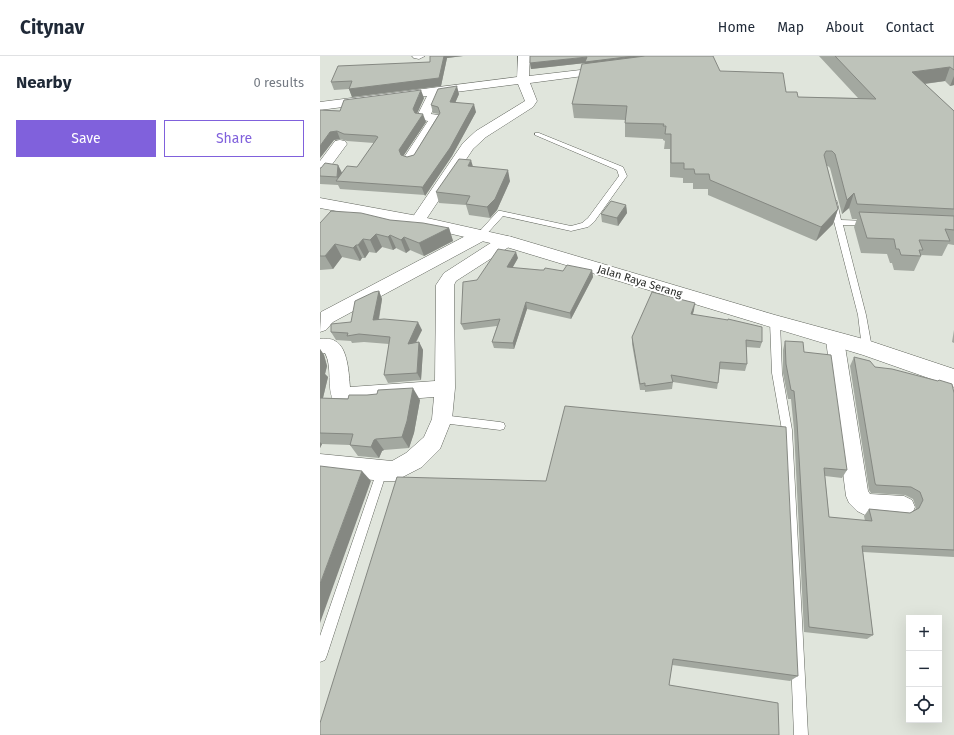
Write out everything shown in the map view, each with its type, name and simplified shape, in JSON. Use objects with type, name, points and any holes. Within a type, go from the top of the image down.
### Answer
[{"type":"highway","name":"Jalan Raya Serang","points":[[320,203],[418,221],[506,241],[835,340],[867,348],[954,378]]},
{"type":"street","points":[[418,221],[468,146],[481,134],[529,104],[530,100],[523,82],[524,56]]},
{"type":"street","points":[[320,106],[435,91],[523,82],[620,68]]},
{"type":"street","points":[[410,159],[435,120],[434,118],[423,116],[435,91]]},
{"type":"street","points":[[320,171],[340,144]]},
{"type":"street","points":[[320,325],[327,317],[482,235]]},
{"type":"street","points":[[320,464],[382,471],[395,471],[414,460],[432,443],[442,419],[445,388],[445,285],[450,277],[506,241]]},
{"type":"street","points":[[835,340],[857,496],[865,504],[904,507]]},
{"type":"street","points":[[320,346],[330,346],[335,352],[339,372],[340,393],[342,396],[445,388]]},
{"type":"lane","points":[[482,235],[501,213],[571,229],[585,225],[591,220],[623,176],[620,169],[537,134]]},
{"type":"lane","points":[[831,192],[862,315],[867,348]]},
{"type":"lane","points":[[838,222],[877,224]]},
{"type":"lane","points":[[775,322],[776,373],[787,430],[801,735]]},
{"type":"lane","points":[[442,419],[500,426]]},
{"type":"lane","points":[[320,655],[382,471]]},
{"type":"building","points":[[430,56],[444,56],[439,78],[349,89],[352,81],[331,82],[338,66],[430,62]]},
{"type":"building","points":[[530,56],[634,56],[585,62],[587,57],[530,63]]},
{"type":"building","points":[[645,56],[713,56],[720,71],[783,73],[786,92],[797,92],[798,97],[876,99],[835,56],[954,56],[954,70],[950,67],[912,72],[954,111],[954,209],[857,204],[854,193],[847,200],[835,154],[832,151],[826,151],[824,155],[838,209],[821,227],[710,180],[709,174],[695,174],[694,169],[684,169],[684,163],[671,163],[671,134],[665,134],[666,126],[663,126],[664,124],[625,123],[627,106],[572,104],[582,64]]},
{"type":"building","points":[[457,86],[450,102],[474,104],[450,148],[422,188],[336,181],[347,166],[357,167],[378,137],[344,134],[337,131],[330,132],[320,146],[320,110],[340,111],[344,100],[421,90],[413,109],[415,113],[423,114],[399,150],[401,155],[407,157],[414,155],[440,113],[438,107],[431,105],[438,89]]},
{"type":"building","points":[[459,159],[471,160],[468,166],[508,170],[495,199],[487,207],[466,204],[470,196],[436,192]]},
{"type":"building","points":[[325,163],[338,165],[337,177],[320,176],[320,168]]},
{"type":"building","points":[[611,201],[626,205],[617,218],[601,214]]},
{"type":"building","points":[[331,211],[361,213],[390,220],[423,223],[449,228],[419,243],[404,237],[401,240],[390,235],[388,237],[376,234],[370,240],[363,239],[353,248],[335,244],[325,256],[320,256],[320,223]]},
{"type":"building","points":[[859,212],[954,216],[954,230],[945,229],[950,241],[919,240],[923,250],[919,250],[921,256],[901,255],[899,249],[896,249],[894,239],[867,238]]},
{"type":"building","points":[[498,249],[516,252],[507,267],[540,270],[544,270],[545,268],[563,271],[567,265],[592,270],[570,313],[526,302],[513,343],[492,342],[500,319],[461,324],[463,282],[477,280]]},
{"type":"building","points":[[379,291],[373,320],[384,319],[418,322],[408,344],[419,342],[417,373],[384,375],[390,337],[359,334],[347,336],[348,333],[331,332],[331,324],[351,322],[355,301]]},
{"type":"building","points":[[652,292],[695,303],[691,314],[728,319],[762,327],[762,342],[746,340],[747,364],[720,362],[718,383],[671,375],[673,382],[645,386],[645,383],[640,384],[632,337]]},
{"type":"building","points":[[785,341],[803,342],[804,352],[831,355],[847,470],[824,468],[829,517],[872,521],[869,509],[910,513],[919,508],[923,500],[920,492],[911,487],[876,485],[875,483],[854,357],[870,361],[875,367],[892,369],[952,384],[954,393],[954,550],[862,546],[873,635],[809,627],[797,422],[794,391],[791,390],[786,364]]},
{"type":"building","points":[[413,388],[407,421],[402,437],[376,439],[371,447],[350,445],[353,434],[320,433],[320,398],[348,399],[349,395],[377,394],[378,390]]},
{"type":"building","points":[[565,406],[786,427],[798,676],[673,659],[669,685],[778,703],[779,735],[320,735],[320,723],[397,477],[546,481]]},
{"type":"building","points":[[320,466],[362,471],[320,584]]}]
